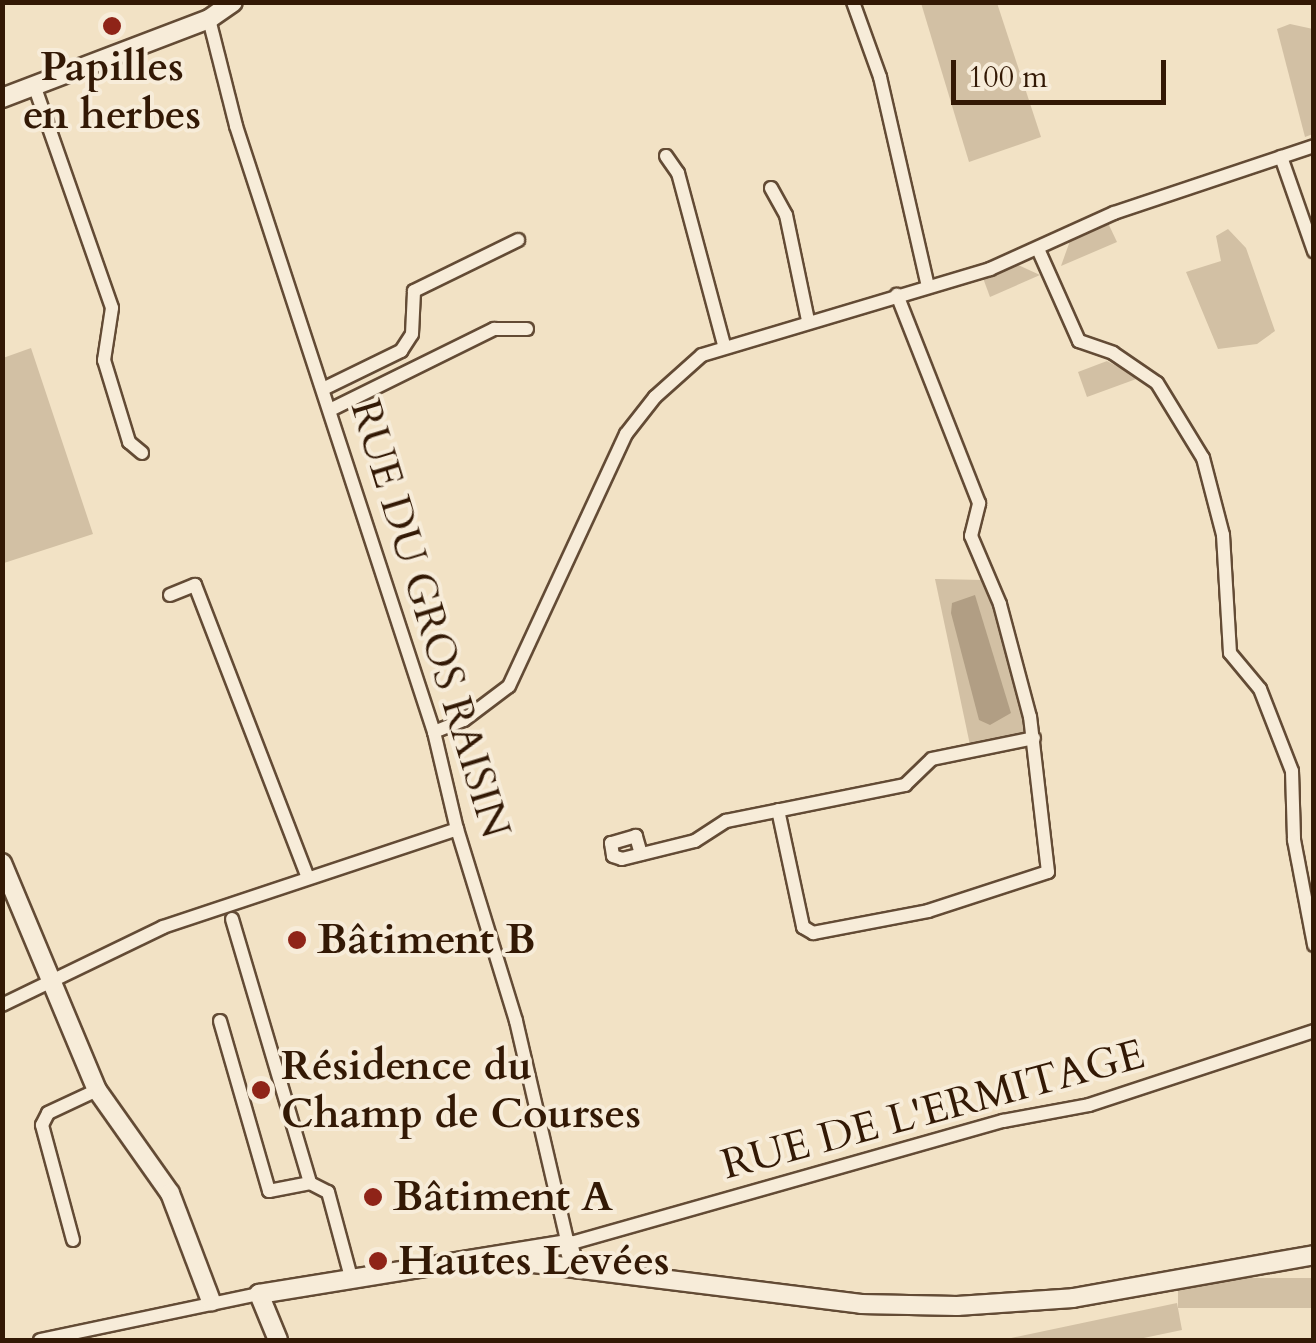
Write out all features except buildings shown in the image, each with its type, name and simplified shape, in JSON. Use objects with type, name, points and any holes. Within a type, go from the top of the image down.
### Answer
[{"type":"street","points":[[853,2],[880,77],[928,286]]},
{"type":"street","points":[[2,98],[222,8]]},
{"type":"street","name":"RUE DU GROS RAISIN","points":[[222,8],[236,126],[332,409],[434,732],[456,829],[516,1021],[568,1244]]},
{"type":"street","points":[[34,84],[112,308],[104,360],[130,442],[142,453]]},
{"type":"street","points":[[434,732],[464,720],[508,686],[626,434],[680,371],[724,344],[1038,250],[1114,213],[1314,146]]},
{"type":"street","points":[[666,156],[678,173],[724,344]]},
{"type":"street","points":[[1281,157],[1314,251]]},
{"type":"street","points":[[771,188],[786,215],[808,320]]},
{"type":"street","points":[[325,388],[401,352],[412,334],[414,291],[518,240]]},
{"type":"street","points":[[1038,250],[1079,341],[1113,352],[1156,384],[1203,458],[1223,535],[1230,653],[1260,688],[1292,771],[1294,840],[1314,944]]},
{"type":"street","points":[[778,810],[805,931],[928,912],[1048,872],[1034,738],[1000,604],[971,536],[979,503],[897,295]]},
{"type":"street","points":[[332,409],[494,329],[527,330]]},
{"type":"street","points":[[170,595],[194,585],[307,876]]},
{"type":"street","points":[[641,854],[695,841],[726,821],[906,785],[932,759],[1034,738]]},
{"type":"street","points":[[2,1004],[163,927],[456,829]]},
{"type":"street","points":[[2,863],[54,977],[96,1090],[170,1193],[211,1301]]},
{"type":"street","points":[[232,919],[310,1184]]},
{"type":"street","points":[[220,1021],[268,1191],[310,1184],[328,1192],[351,1277]]},
{"type":"street","name":"RUE DE L'ERMITAGE","points":[[568,1244],[1003,1121],[1089,1105],[1314,1030]]},
{"type":"street","points":[[73,1240],[42,1125],[48,1113],[96,1090]]},
{"type":"street","points":[[40,1340],[211,1301],[351,1277],[502,1259],[568,1244],[574,1265]]},
{"type":"street","points":[[502,1259],[574,1265],[860,1304],[957,1306],[1073,1298],[1314,1256]]},
{"type":"street","points":[[258,1294],[278,1340]]},
{"type":"shaded area","points":[[921,3],[997,3],[1041,137],[969,162]]},
{"type":"shaded area","points":[[1290,24],[1313,29],[1313,134],[1305,137],[1277,29]]},
{"type":"shaded area","points":[[1108,223],[1117,242],[1061,266],[1071,238]]},
{"type":"shaded area","points":[[1228,229],[1246,248],[1275,331],[1257,344],[1218,349],[1186,272],[1221,261],[1216,236]]},
{"type":"shaded area","points":[[1016,264],[1040,275],[990,297],[983,278]]},
{"type":"shaded area","points":[[31,348],[93,534],[4,563],[3,358]]},
{"type":"shaded area","points":[[1107,361],[1139,378],[1087,397],[1078,372]]},
{"type":"shaded area","points":[[935,579],[984,580],[1026,718],[1022,736],[970,745]]},
{"type":"shaded area","points":[[975,595],[1011,713],[990,725],[979,720],[951,613],[952,603]]},
{"type":"shaded area","points":[[1178,1278],[1313,1278],[1313,1308],[1178,1308]]},
{"type":"shaded area","points":[[1177,1303],[1182,1330],[1134,1340],[1002,1340]]},
{"type":"place","name":"Papilles en herbes","points":[[112,26]]},
{"type":"place","name":"Bâtiment B","points":[[297,940]]},
{"type":"place","name":"Résidence du Champ de Courses","points":[[261,1090]]},
{"type":"place","name":"Bâtiment A","points":[[373,1197]]},
{"type":"place","name":"Hautes Levées","points":[[378,1261]]}]
